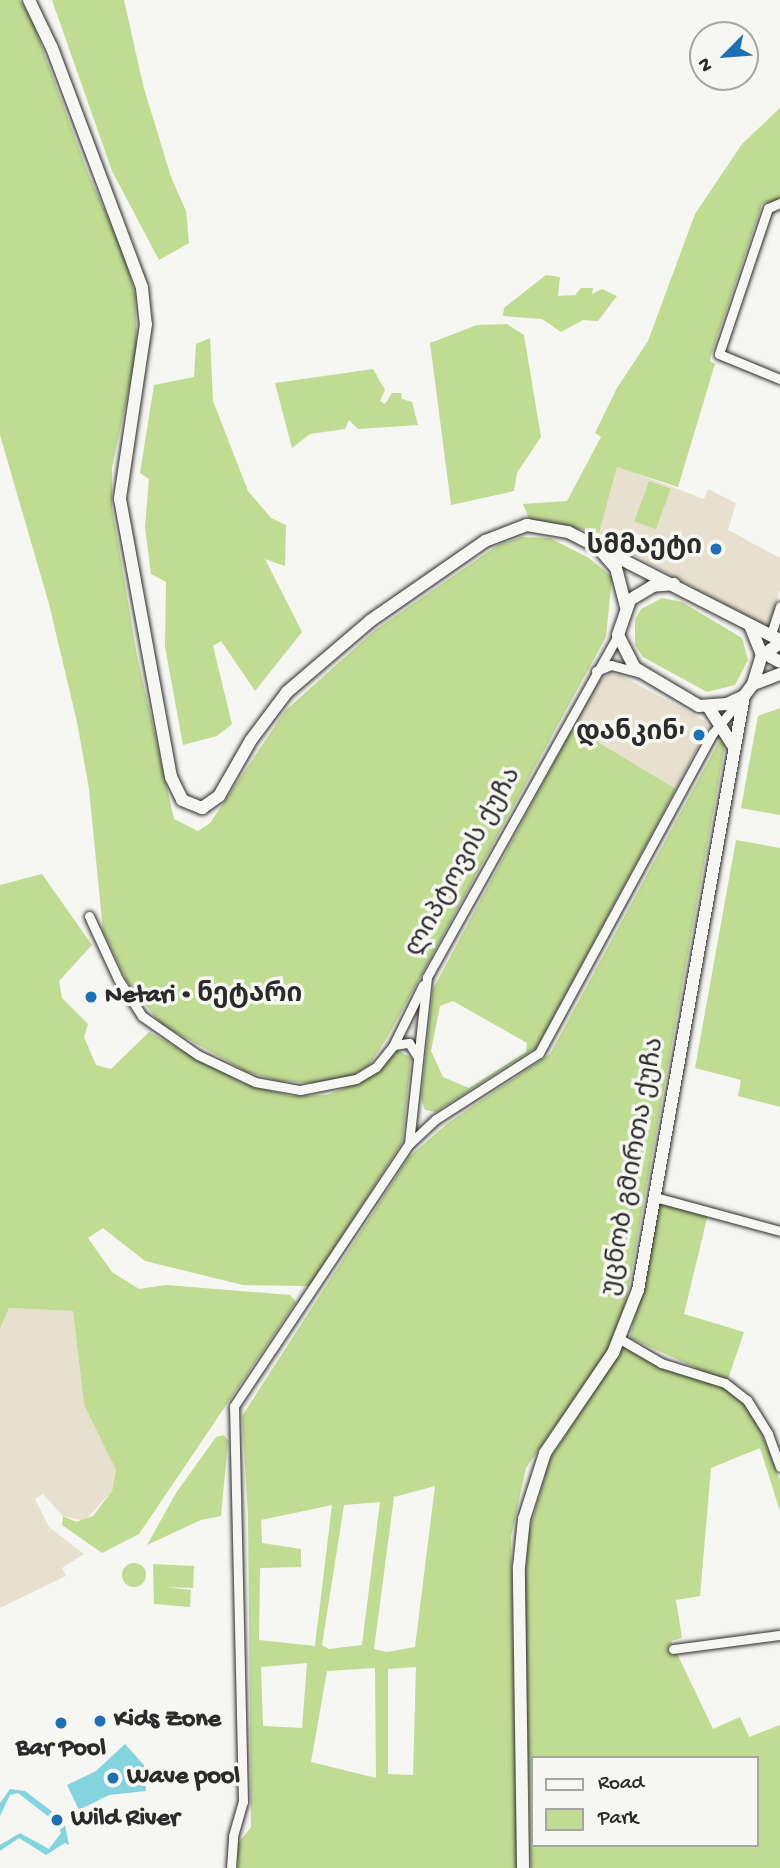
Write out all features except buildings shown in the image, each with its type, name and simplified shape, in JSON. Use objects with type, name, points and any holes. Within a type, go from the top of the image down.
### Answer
[{"type":"main road","points":[[29,0],[52,48],[142,288],[146,324],[120,499],[172,777],[182,800],[190,807],[211,803],[287,692],[370,621],[485,541],[527,525],[568,532],[677,584],[748,622],[777,639],[770,650],[771,657],[780,663]]},
{"type":"main road","points":[[590,544],[616,568],[625,607],[618,635],[631,664],[642,673],[709,708],[732,744]]},
{"type":"main road","points":[[625,607],[653,586],[677,584]]},
{"type":"main road","points":[[709,708],[744,696],[753,684],[762,655],[748,622]]},
{"type":"main road","points":[[753,684],[780,674]]},
{"type":"main road","name":"უცნობ გმირთა ქუჩა","points":[[523,1868],[519,1567],[524,1519],[545,1453],[620,1339],[638,1290],[732,744],[744,696]]},
{"type":"street","points":[[780,203],[768,208],[719,354],[780,379]]},
{"type":"street","points":[[777,639],[780,606]]},
{"type":"street","name":"ლიპტოვის ქუჩა","points":[[231,1868],[233,1836],[243,1801],[234,1406],[409,1144],[427,977],[590,678],[618,635]]},
{"type":"street","points":[[590,678],[611,664],[642,673]]},
{"type":"street","points":[[409,1144],[436,1119],[539,1054],[720,723],[744,696]]},
{"type":"street","points":[[89,916],[118,979],[142,1016],[165,1035],[232,1073],[267,1084],[325,1088],[356,1079],[376,1067],[393,1046],[427,977]]},
{"type":"street","points":[[393,1046],[409,1043],[418,1058]]},
{"type":"street","points":[[413,1108],[424,1120],[436,1119]]},
{"type":"street","points":[[655,1197],[780,1231]]},
{"type":"street","points":[[620,1339],[661,1363],[725,1384],[747,1400],[768,1434],[780,1466]]},
{"type":"street","points":[[673,1649],[780,1635]]},
{"type":"shaded area","points":[[617,466],[704,499],[708,489],[736,503],[728,530],[780,558],[780,590],[768,628],[598,535]]},
{"type":"shaded area","points":[[610,674],[620,675],[705,721],[708,727],[676,789],[573,727],[599,680]]},
{"type":"shaded area","points":[[9,1308],[73,1311],[84,1405],[116,1470],[112,1491],[85,1521],[63,1516],[43,1494],[35,1499],[49,1527],[84,1554],[62,1568],[66,1576],[0,1608],[0,1329]]},
{"type":"green space","points":[[0,0],[20,0],[32,20],[88,173],[122,249],[135,294],[137,351],[112,468],[112,507],[137,655],[174,819],[198,831],[210,823],[285,711],[374,631],[498,545],[522,537],[550,538],[589,558],[612,577],[606,637],[387,1038],[369,1065],[353,1075],[314,1083],[279,1081],[247,1072],[161,1024],[128,983],[103,931],[89,789],[77,722],[49,604],[0,435]]},
{"type":"green space","points":[[52,0],[124,0],[143,85],[171,177],[186,211],[189,243],[159,260],[112,171]]},
{"type":"green space","points":[[780,108],[780,200],[762,204],[711,355],[710,361],[715,364],[678,487],[617,467],[599,533],[529,519],[523,504],[567,501],[601,437],[595,433],[617,388],[648,341],[695,214],[742,144]]},
{"type":"green space","points":[[546,275],[560,277],[558,296],[575,295],[581,288],[593,288],[592,294],[602,289],[617,296],[598,321],[583,320],[561,332],[542,319],[503,316],[504,308]]},
{"type":"green space","points":[[507,324],[524,335],[541,437],[517,473],[514,491],[451,505],[430,343],[477,325]]},
{"type":"green space","points":[[210,338],[213,401],[248,491],[271,518],[286,525],[285,566],[265,559],[302,632],[255,691],[221,641],[213,646],[232,724],[217,736],[183,745],[165,647],[166,582],[151,574],[145,527],[149,479],[140,473],[154,385],[194,377],[196,344]]},
{"type":"green space","points":[[373,369],[385,390],[380,401],[385,404],[392,393],[401,393],[402,399],[412,402],[418,425],[358,429],[349,420],[345,429],[310,434],[292,448],[275,383]]},
{"type":"green space","points":[[649,481],[671,489],[656,529],[634,521]]},
{"type":"green space","points":[[662,598],[682,602],[742,638],[748,660],[735,685],[707,692],[643,657],[635,645],[635,620],[641,609]]},
{"type":"green space","points":[[780,708],[780,815],[741,808],[758,716]]},
{"type":"green space","points":[[573,727],[676,789],[537,1047],[436,1112],[425,1110],[421,1099],[433,989]],"holes":[[[453,1001],[527,1043],[526,1052],[469,1088],[443,1077],[431,1051],[440,1006]]]},
{"type":"green space","points":[[722,736],[725,746],[626,1302],[608,1349],[526,1468],[511,1537],[517,1868],[238,1868],[238,1844],[251,1827],[248,1515],[242,1416],[409,1157],[448,1123],[550,1054]],"holes":[[[435,1486],[415,1647],[387,1652],[374,1649],[394,1497]],[[380,1502],[362,1645],[329,1649],[322,1645],[344,1505]],[[332,1505],[315,1646],[259,1640],[260,1568],[301,1567],[301,1549],[262,1543],[261,1520]],[[307,1663],[302,1728],[263,1726],[261,1667]],[[416,1667],[413,1775],[388,1774],[388,1669]],[[375,1668],[376,1778],[311,1762],[327,1671]]]},
{"type":"green space","points":[[736,840],[780,848],[780,1107],[738,1096],[741,1080],[695,1068]]},
{"type":"green space","points":[[42,874],[92,945],[59,981],[62,998],[88,1024],[84,1037],[96,1065],[111,1069],[149,1032],[242,1083],[289,1096],[327,1095],[360,1082],[378,1071],[397,1050],[411,1058],[402,1143],[309,1286],[243,1285],[145,1261],[103,1228],[88,1238],[112,1272],[139,1289],[166,1285],[290,1295],[296,1302],[139,1534],[102,1553],[62,1525],[63,1516],[76,1522],[93,1516],[112,1491],[116,1470],[84,1405],[73,1311],[9,1308],[0,1329],[0,885]]},
{"type":"green space","points":[[659,1204],[708,1214],[684,1314],[744,1332],[727,1382],[630,1338]]},
{"type":"green space","points":[[624,1347],[723,1386],[743,1401],[755,1417],[780,1480],[780,1511],[760,1448],[711,1468],[700,1596],[676,1600],[682,1638],[671,1641],[713,1729],[740,1717],[749,1737],[780,1725],[780,1868],[531,1868],[524,1594],[529,1532],[550,1459]]},
{"type":"green space","points":[[224,1435],[228,1441],[221,1516],[201,1520],[147,1545],[176,1493],[216,1437]]},
{"type":"green space","points":[[134,1563],[142,1567],[146,1575],[142,1583],[134,1587],[126,1583],[122,1575],[126,1567]]},
{"type":"green space","points":[[153,1564],[194,1566],[193,1588],[166,1587],[191,1590],[190,1607],[154,1604]]},
{"type":"water","name":"Wave pool","points":[[125,1744],[144,1765],[146,1791],[109,1795],[79,1810],[67,1785],[96,1771]]},
{"type":"water","name":"Wild River","points":[[10,1789],[25,1791],[54,1813],[65,1825],[69,1845],[65,1843],[46,1855],[19,1838],[0,1851],[0,1845],[20,1833],[49,1849],[61,1833],[58,1824],[18,1793],[10,1795],[0,1816],[0,1803]]},
{"type":"place","name":"სმმაეტი","points":[[716,549]]},
{"type":"place","name":"დანკინ'","points":[[699,735]]},
{"type":"place","name":"Netari • ნეტარი","points":[[91,997]]},
{"type":"place","name":"Kids Zone","points":[[100,1721]]},
{"type":"place","name":"Bar Pool","points":[[61,1723]]},
{"type":"place","name":"Wave pool","points":[[113,1778]]},
{"type":"place","name":"Wild River","points":[[57,1820]]}]
